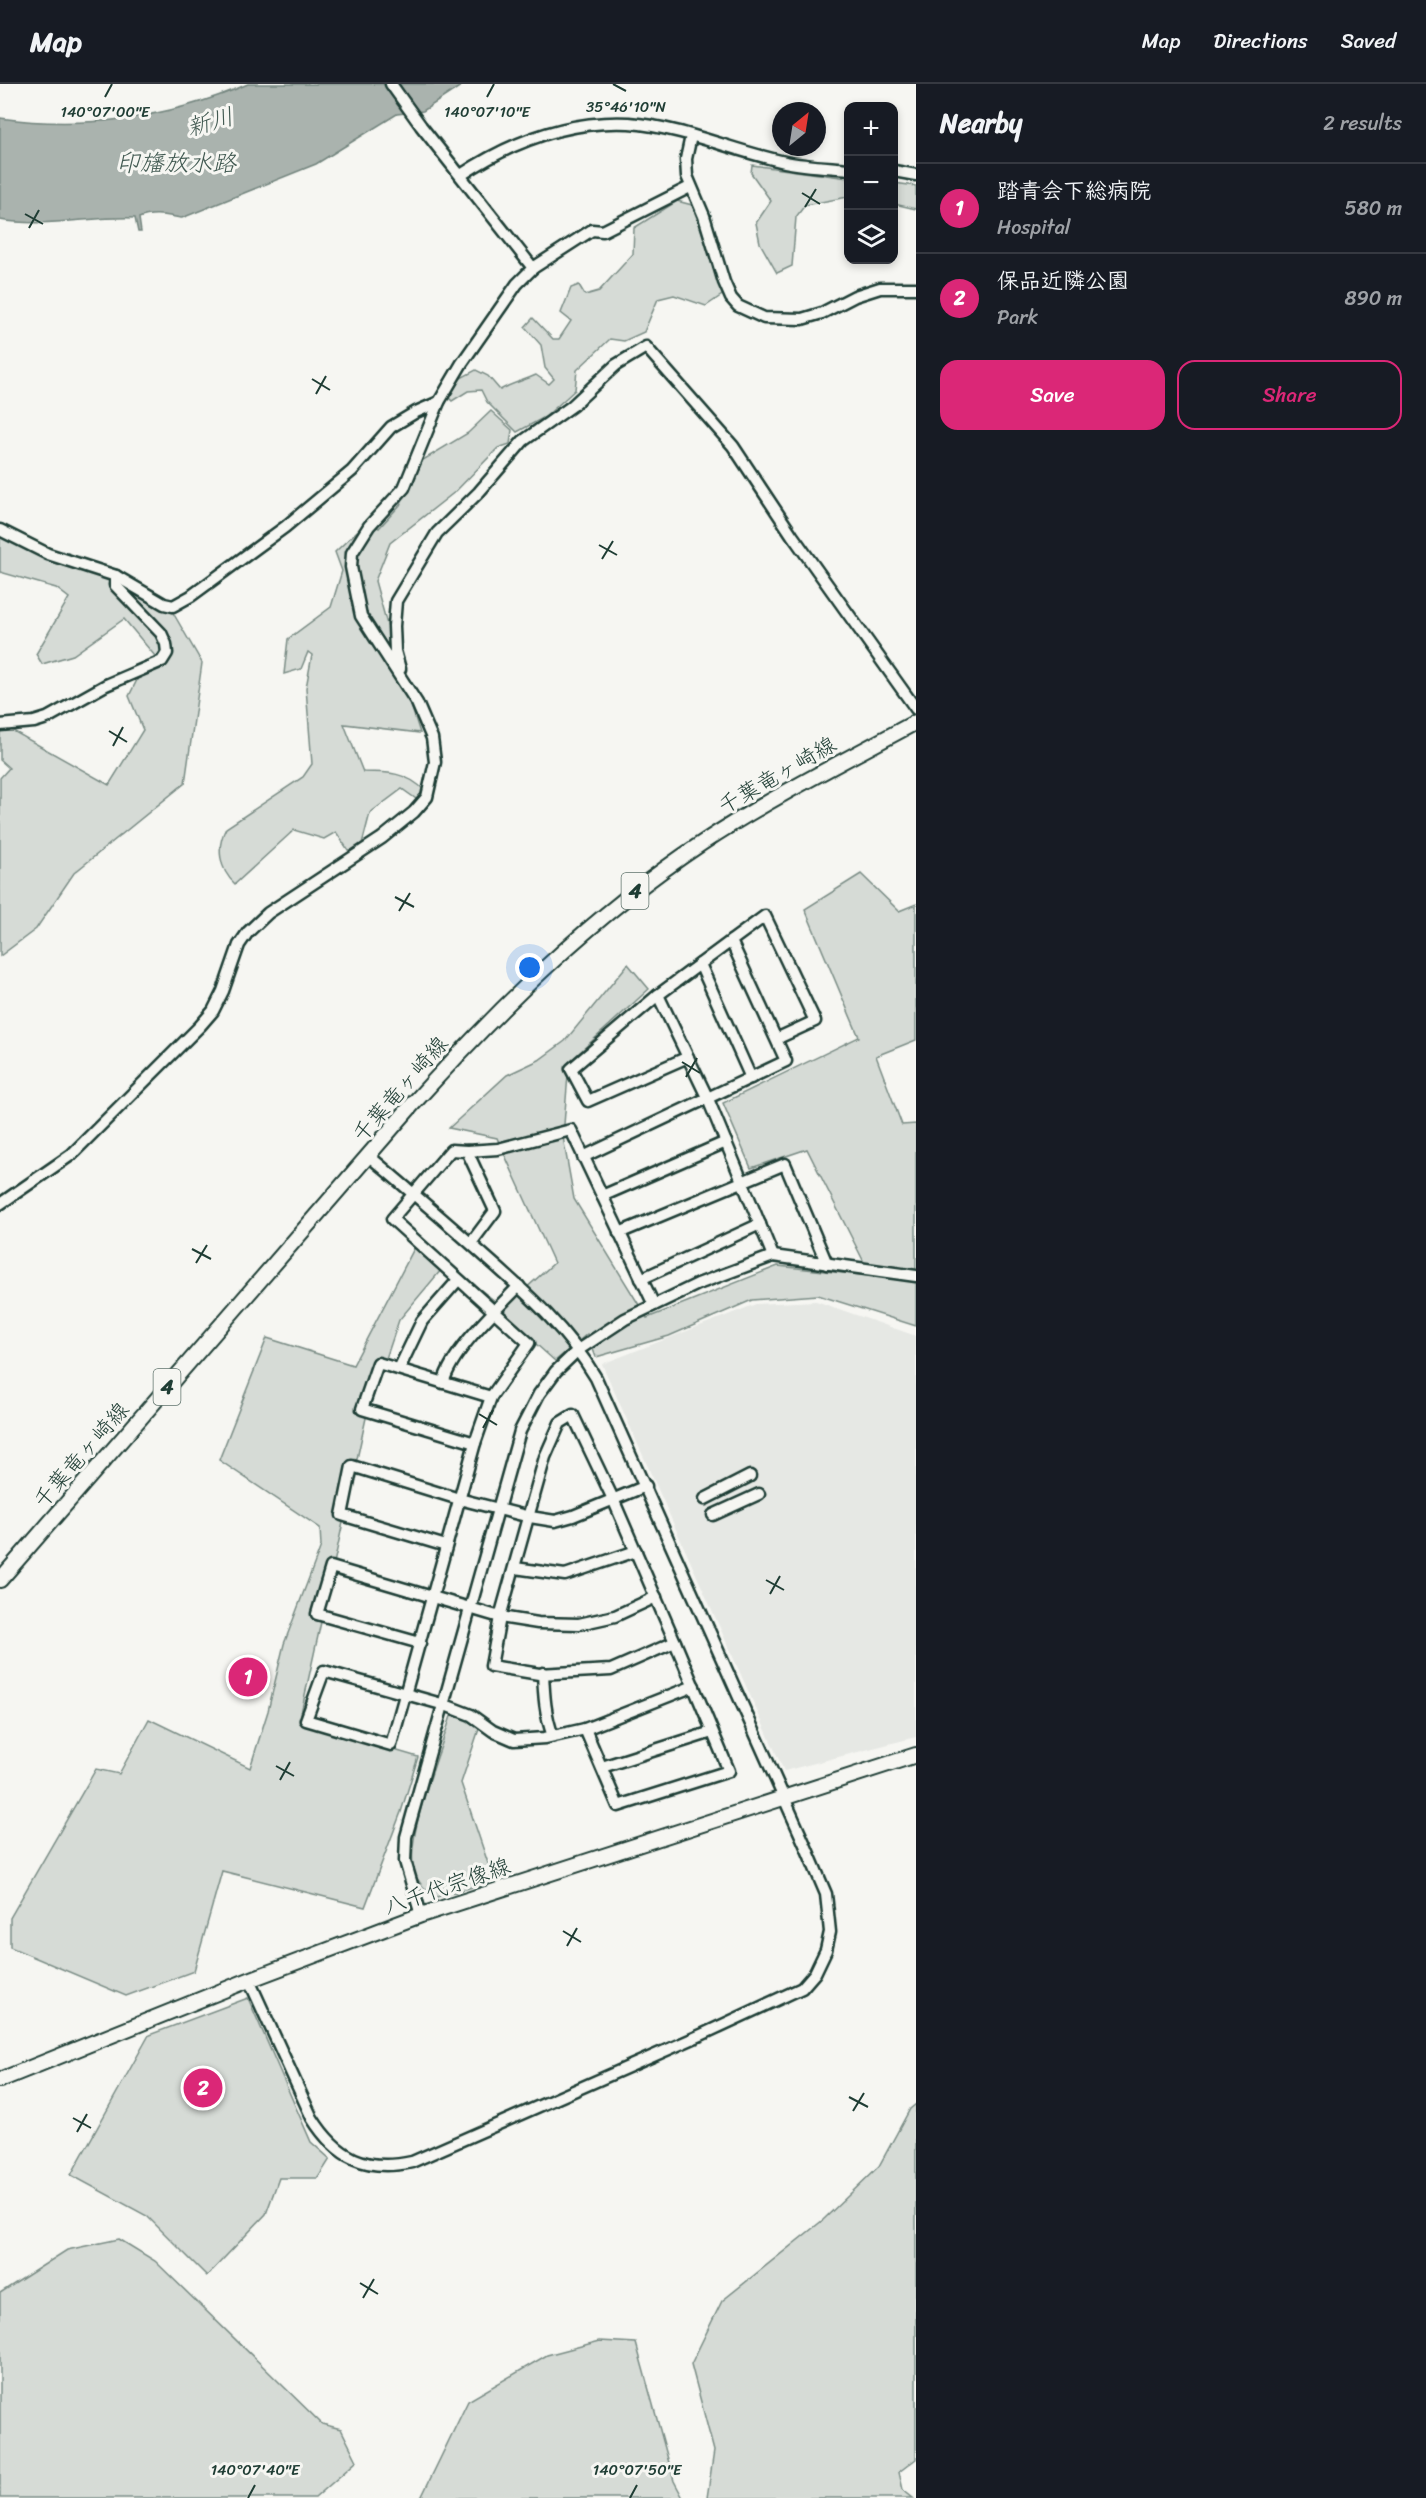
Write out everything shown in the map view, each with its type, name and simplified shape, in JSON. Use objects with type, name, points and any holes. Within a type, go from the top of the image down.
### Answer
[{"type":"main road","name":"千葉竜ヶ崎線","points":[[0,1580],[471,1039],[542,969],[619,903],[684,855],[747,814],[916,722]]},
{"type":"main road","name":"八千代宗像線","points":[[0,2080],[249,1980],[421,1915],[916,1755]]},
{"type":"street","points":[[391,84],[421,126],[533,268]]},
{"type":"street","points":[[461,175],[519,143],[554,130],[597,123],[630,123],[691,136],[784,162],[844,168]]},
{"type":"street","points":[[691,136],[686,159],[690,187],[704,216],[731,298],[738,306],[751,314],[781,320],[802,319],[880,288],[916,288]]},
{"type":"street","points":[[898,172],[916,175]]},
{"type":"street","points":[[0,1204],[71,1155],[200,1026],[213,1011],[240,945],[248,932],[268,913],[382,838],[414,812],[426,797],[435,762],[432,738],[417,703],[361,616],[351,567],[352,553],[369,526],[404,488],[439,402],[492,318],[517,284],[533,268],[592,230],[603,231],[690,187]]},
{"type":"street","points":[[404,681],[395,651],[396,601],[437,533],[479,492],[523,441],[572,406],[616,365],[646,347],[733,446],[792,536],[916,709]]},
{"type":"street","points":[[0,530],[48,554],[116,576],[164,604],[173,606],[181,603],[305,511],[352,471],[391,427],[439,402]]},
{"type":"street","points":[[0,725],[34,722],[47,718],[106,685],[162,661],[167,652],[161,633],[115,585],[116,576]]},
{"type":"street","points":[[688,1057],[588,1101],[571,1069],[658,996],[765,916],[815,1021],[776,1039]]},
{"type":"street","points":[[584,1156],[786,1061],[731,941]]},
{"type":"street","points":[[700,964],[751,1078]]},
{"type":"street","points":[[658,996],[708,1099],[773,1256]]},
{"type":"street","points":[[654,1305],[571,1130],[498,1149],[451,1150],[392,1219],[529,1343],[491,1397],[475,1443],[406,1695],[391,1746],[306,1720],[324,1671],[406,1695],[445,1705],[471,1715],[493,1731],[513,1740],[553,1736],[585,1729],[694,1686]]},
{"type":"street","points":[[602,1196],[726,1142]]},
{"type":"street","points":[[466,1151],[495,1211],[471,1243]]},
{"type":"street","points":[[249,1980],[312,2118],[330,2144],[366,2163],[394,2166],[412,2162],[701,2036],[802,1988],[815,1973],[826,1950],[830,1932],[826,1894],[600,1386],[578,1350],[546,1311],[369,1156]]},
{"type":"street","points":[[619,1233],[785,1164],[827,1263]]},
{"type":"street","points":[[641,1278],[760,1224]]},
{"type":"street","points":[[421,1915],[405,1861],[406,1837],[445,1705],[470,1607],[500,1509],[508,1471],[527,1415],[556,1371],[578,1350],[625,1319],[698,1284],[773,1256],[916,1276]]},
{"type":"street","points":[[399,1369],[422,1321],[458,1280]]},
{"type":"street","points":[[443,1383],[447,1368],[494,1311],[519,1286]]},
{"type":"street","points":[[475,1443],[362,1409],[378,1364],[491,1397]]},
{"type":"street","points":[[585,1729],[618,1806],[729,1771],[675,1641],[636,1551],[573,1415],[560,1423],[545,1457],[530,1517],[500,1617],[490,1666],[521,1672],[543,1673],[611,1670],[675,1641]]},
{"type":"street","points":[[447,1546],[342,1515],[352,1466],[459,1498],[530,1517],[555,1521],[646,1486]]},
{"type":"street","points":[[705,1499],[750,1476]]},
{"type":"street","points":[[713,1515],[759,1494]]},
{"type":"street","points":[[515,1569],[565,1575],[636,1551]]},
{"type":"street","points":[[420,1643],[317,1614],[331,1568],[500,1617],[538,1623],[579,1624],[615,1616],[656,1597]]},
{"type":"street","points":[[543,1673],[546,1710],[553,1736]]},
{"type":"street","points":[[602,1767],[712,1732]]},
{"type":"shaded area","points":[[752,165],[844,177],[844,198],[805,205],[796,217],[792,266],[777,273],[760,243],[756,223],[771,201],[751,173]]},
{"type":"shaded area","points":[[898,184],[916,186],[916,209],[898,205]]},
{"type":"shaded area","points":[[677,201],[692,205],[725,293],[706,306],[674,295],[658,299],[644,332],[624,341],[610,339],[577,370],[575,390],[545,417],[517,432],[487,402],[481,390],[468,391],[452,401],[447,396],[455,381],[476,370],[488,376],[500,390],[536,375],[549,384],[554,379],[545,368],[541,345],[525,327],[533,318],[553,339],[559,339],[571,321],[561,313],[571,288],[579,285],[585,295],[599,291],[633,254],[634,228]]},
{"type":"shaded area","points":[[491,411],[512,430],[510,444],[498,448],[456,491],[390,543],[375,581],[420,733],[344,724],[363,772],[397,774],[411,780],[425,791],[419,801],[402,789],[370,813],[362,844],[350,853],[336,832],[324,839],[294,830],[235,884],[222,865],[220,850],[226,828],[303,777],[312,764],[306,688],[312,655],[308,652],[301,669],[284,674],[288,639],[331,607],[342,571],[335,552],[367,522],[379,528],[400,505],[423,460],[468,433]]},
{"type":"shaded area","points":[[0,536],[51,559],[95,573],[121,585],[152,604],[172,611],[202,663],[185,783],[74,873],[36,929],[0,956],[0,778],[9,768],[0,760],[0,729],[8,728],[109,785],[143,730],[129,696],[138,678],[155,656],[124,619],[73,655],[42,664],[36,654],[69,598],[56,588],[0,572]]},
{"type":"shaded area","points":[[861,874],[899,911],[916,904],[916,1040],[876,1056],[902,1125],[916,1124],[916,1326],[818,1295],[752,1300],[669,1336],[596,1357],[587,1334],[555,1361],[508,1319],[441,1270],[399,1320],[366,1418],[299,1722],[418,1757],[401,1812],[365,1907],[222,1871],[194,1971],[126,1996],[10,1947],[10,1918],[96,1769],[119,1774],[149,1719],[250,1768],[268,1711],[284,1644],[321,1546],[320,1528],[219,1460],[267,1338],[353,1365],[418,1241],[504,1308],[554,1263],[497,1138],[449,1128],[507,1075],[539,1060],[565,1041],[628,964],[649,989],[569,1062],[563,1137],[574,1199],[647,1318],[778,1266],[871,1276],[807,1149],[751,1168],[723,1103],[859,1037],[805,909]]},
{"type":"shaded area","points":[[816,1301],[916,1336],[916,1737],[784,1771],[602,1364],[756,1304]]},
{"type":"shaded area","points":[[456,1713],[470,1718],[480,1726],[461,1783],[494,1881],[437,1897],[424,1888],[418,1880],[413,1865],[413,1850],[415,1832],[426,1791],[451,1716]]},
{"type":"shaded area","points":[[248,1998],[311,2142],[330,2159],[318,2178],[279,2178],[266,2214],[207,2276],[147,2216],[71,2175],[149,2035]]},
{"type":"shaded area","points":[[916,2104],[916,2459],[899,2472],[903,2490],[913,2498],[707,2498],[714,2451],[691,2364],[722,2301],[823,2220],[879,2166],[910,2109]]},
{"type":"shaded area","points":[[119,2239],[155,2261],[322,2424],[341,2429],[357,2461],[315,2498],[0,2498],[0,2293],[67,2250]]},
{"type":"shaded area","points":[[600,2341],[636,2343],[674,2481],[683,2498],[421,2498],[468,2401],[547,2355]]},
{"type":"water","name":"印旛放水路","points":[[248,84],[464,84],[423,111],[397,114],[316,164],[182,218],[155,215],[139,218],[141,232],[138,232],[135,218],[34,223],[0,220],[0,118],[63,123],[126,118],[188,105]]},
{"type":"place","name":"踏青会下総病院","points":[[248,1677]]},
{"type":"place","name":"保品近隣公園","points":[[203,2088]]},
{"type":"water label","name":"新川","points":[[210,122]]}]
